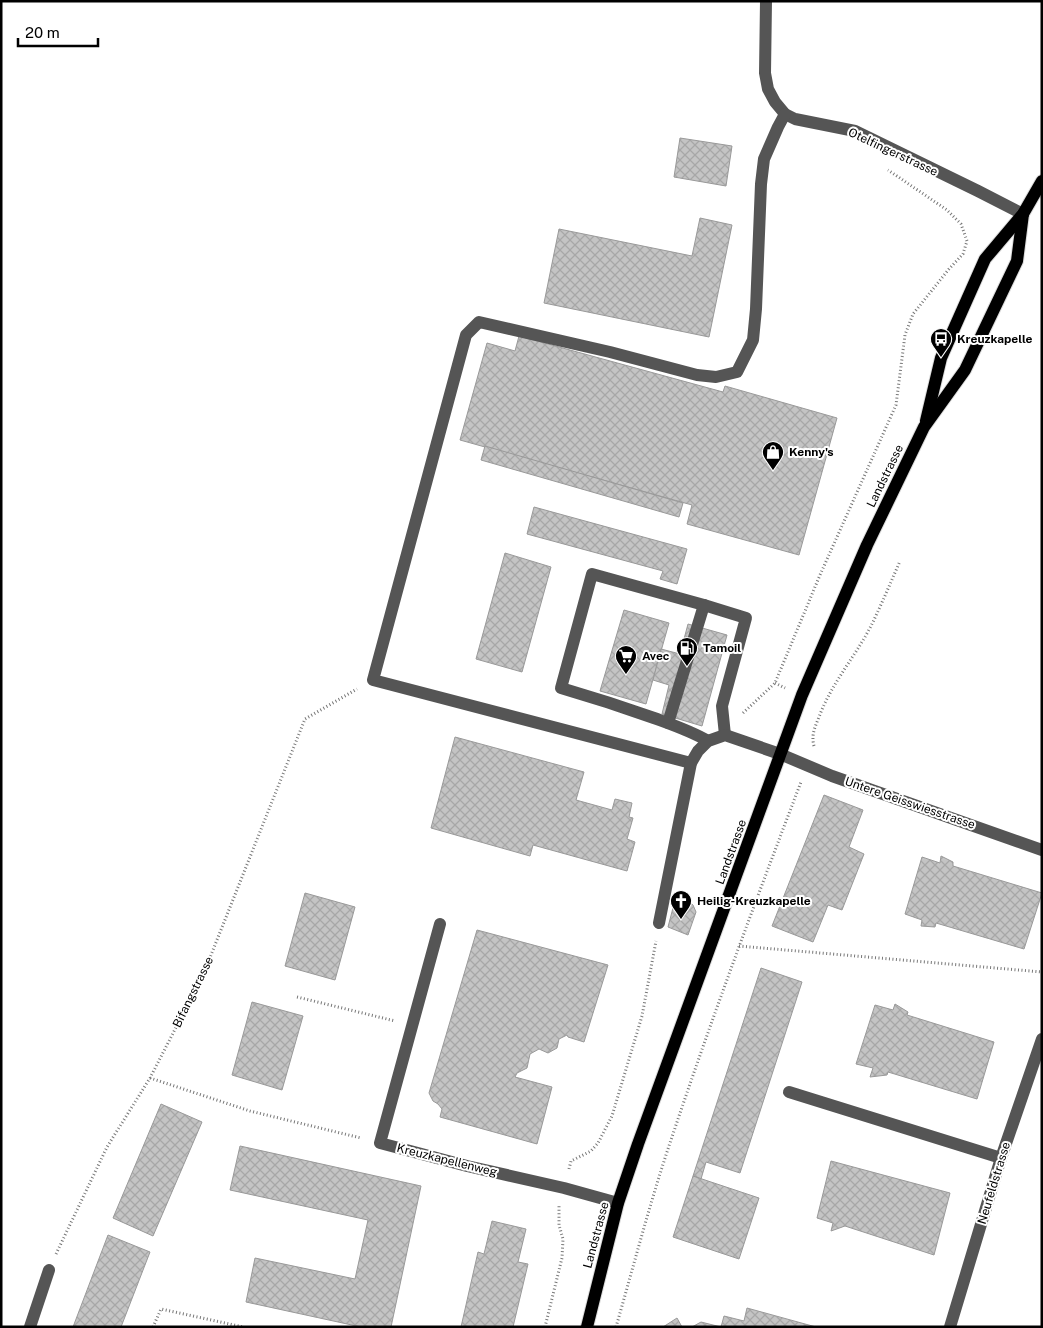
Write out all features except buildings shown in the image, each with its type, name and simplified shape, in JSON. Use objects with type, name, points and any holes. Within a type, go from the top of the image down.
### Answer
[{"type":"main road","name":"Landstrasse","points":[[924,427],[941,358],[985,259],[1023,214],[1042,180]]},
{"type":"main road","name":"Landstrasse","points":[[587,1327],[618,1203],[638,1144],[802,695],[866,545],[924,427],[965,370],[1017,260],[1023,214]]},
{"type":"street","points":[[691,764],[372,680],[466,335],[479,322],[610,352],[697,375],[716,377],[738,372],[752,340],[756,308],[761,184],[764,159],[785,114],[775,102],[768,89],[765,73],[766,1]]},
{"type":"street","name":"Otelfingerstrasse","points":[[785,114],[795,119],[855,131],[1023,214]]},
{"type":"street","points":[[660,924],[691,764],[698,750],[708,741],[725,735],[722,706],[746,618],[592,574],[561,688],[624,707],[693,732],[708,741]]},
{"type":"street","points":[[668,723],[704,605]]},
{"type":"street","name":"Untere Geisswiesstrasse","points":[[725,735],[780,754],[832,776],[1042,850]]},
{"type":"street","name":"Kreuzkapellenweg","points":[[440,924],[380,1143],[618,1203]]},
{"type":"street","name":"Neufeldstrasse","points":[[950,1327],[1002,1158],[1042,1039]]},
{"type":"street","points":[[789,1092],[1002,1158]]},
{"type":"street","points":[[30,1327],[49,1270]]},
{"type":"path","points":[[725,735],[744,710],[774,683],[896,405],[905,335],[913,314],[963,254],[967,241],[961,224],[947,210],[889,172],[868,138]]},
{"type":"path","points":[[616,1327],[666,1154],[722,992],[814,748],[812,734],[830,690],[872,624],[900,561]]},
{"type":"path","name":"Bifangstrasse","points":[[49,1270],[107,1146],[150,1078],[202,975],[304,719],[372,680]]},
{"type":"path","points":[[569,1167],[571,1161],[591,1151],[598,1143],[612,1116],[642,1016],[660,924]]},
{"type":"path","points":[[739,946],[1042,972]]},
{"type":"path","points":[[297,996],[412,1025]]},
{"type":"path","points":[[150,1078],[250,1111],[380,1143]]},
{"type":"path","points":[[545,1327],[562,1258],[563,1239],[558,1225],[558,1211]]},
{"type":"path","points":[[153,1327],[161,1309],[243,1327]]},
{"type":"place","name":"Kreuzkapelle","points":[[941,358]]},
{"type":"place","name":"Kenny's","points":[[773,471]]},
{"type":"place","name":"Tamoil","points":[[687,667]]},
{"type":"place","name":"Avec","points":[[626,675]]},
{"type":"place","name":"Heilig-Kreuzkapelle","points":[[681,920]]}]
